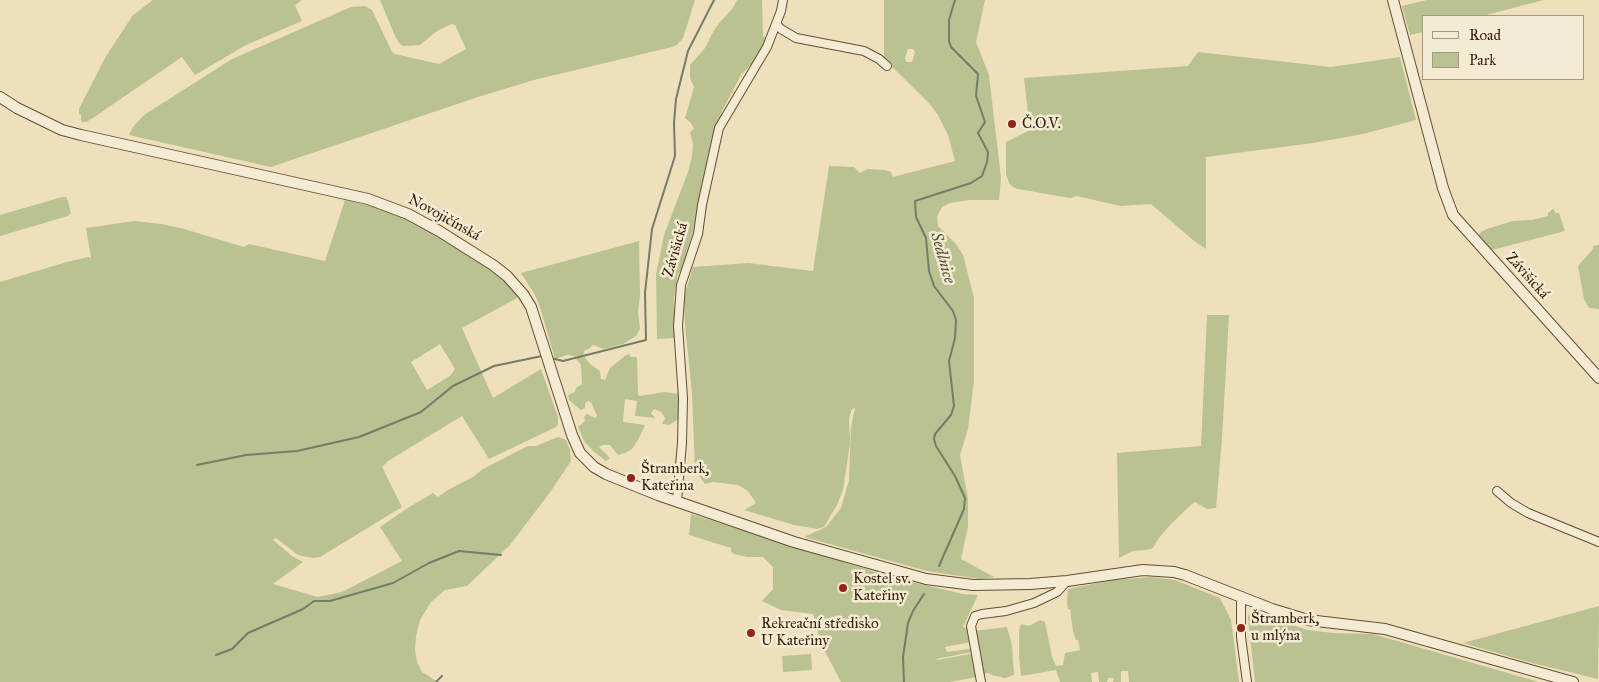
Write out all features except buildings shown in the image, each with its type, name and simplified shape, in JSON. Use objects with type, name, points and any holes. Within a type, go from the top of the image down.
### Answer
[{"type":"street","name":"Závišická","points":[[677,500],[683,406],[678,326],[681,285],[698,234],[702,205],[719,128],[767,47],[783,0]]},
{"type":"street","name":"Závišická","points":[[1393,0],[1443,188],[1453,215],[1599,378]]},
{"type":"street","points":[[776,24],[796,38],[828,46],[864,51],[887,66]]},
{"type":"street","name":"Novojičínská","points":[[0,97],[17,108],[62,130],[80,136],[368,200],[408,214],[439,230],[493,265],[507,276],[523,294],[531,307],[575,442],[584,457],[594,467],[606,474],[690,506],[794,542],[933,581],[973,585],[1030,584],[1067,581],[1143,570],[1185,575],[1272,609],[1308,620],[1404,633],[1573,682]]},
{"type":"street","points":[[1497,491],[1511,503],[1528,513],[1599,542]]},
{"type":"street","points":[[981,682],[971,626],[975,616],[1006,611],[1034,603],[1057,592],[1067,581]]},
{"type":"street","points":[[1240,596],[1241,636],[1247,682]]},
{"type":"green space","points":[[153,0],[302,0],[295,5],[302,21],[246,45],[195,75],[182,57],[93,118],[82,122],[79,109],[106,56],[133,15]]},
{"type":"green space","points":[[380,0],[695,0],[683,38],[677,45],[672,47],[534,80],[271,167],[129,135],[133,127],[144,115],[232,59],[351,7],[365,6],[372,10],[392,52],[395,54],[439,64],[466,49],[455,25],[452,24],[437,31],[420,45],[403,46],[395,36]]},
{"type":"green space","points":[[737,0],[762,0],[763,36],[766,39],[762,53],[741,75],[722,111],[710,152],[693,231],[681,272],[678,273],[674,298],[676,338],[657,339],[656,274],[664,235],[688,172],[692,156],[693,144],[690,132],[694,129],[685,118],[694,87],[690,78],[690,65],[705,48],[713,32],[733,8]]},
{"type":"green space","points":[[884,0],[985,0],[976,42],[989,75],[1001,178],[999,200],[969,200],[950,203],[942,207],[937,217],[938,226],[956,244],[963,255],[974,298],[974,381],[968,429],[960,455],[968,499],[968,527],[961,559],[994,577],[980,579],[927,571],[804,537],[826,527],[841,508],[849,480],[851,427],[855,408],[852,409],[849,418],[850,444],[843,490],[837,505],[824,527],[817,529],[794,525],[744,510],[756,503],[748,491],[738,485],[713,482],[705,484],[695,470],[692,393],[684,302],[693,267],[748,263],[813,271],[829,166],[854,167],[860,173],[867,169],[885,170],[891,172],[893,177],[955,161],[948,135],[938,115],[928,102],[884,59]],"holes":[[[908,49],[913,49],[915,52],[912,62],[906,62],[905,58]]]},
{"type":"green space","points":[[1427,0],[1544,0],[1486,15],[1422,15],[1422,32],[1410,35],[1402,6]]},
{"type":"green space","points":[[1198,52],[1331,67],[1400,57],[1416,120],[1363,134],[1313,143],[1206,157],[1206,249],[1151,204],[1120,206],[1077,196],[1070,198],[1018,189],[1009,183],[1006,174],[1006,142],[1030,130],[1024,78],[1188,66]]},
{"type":"green space","points":[[66,197],[68,201],[71,213],[68,216],[0,236],[0,215]]},
{"type":"green space","points":[[345,200],[374,207],[417,224],[439,235],[496,273],[517,294],[517,298],[462,328],[493,398],[541,369],[558,417],[558,424],[556,427],[489,459],[462,416],[388,461],[382,467],[402,507],[320,557],[312,558],[298,555],[276,538],[273,540],[292,556],[303,562],[273,584],[318,597],[342,592],[402,561],[380,527],[406,509],[433,493],[438,497],[473,477],[483,469],[528,446],[536,446],[558,437],[566,440],[570,450],[571,461],[510,545],[467,586],[445,590],[431,602],[420,620],[415,650],[417,662],[422,672],[438,682],[0,682],[0,282],[67,262],[91,258],[86,228],[134,221],[184,229],[244,247],[249,244],[325,261]],"holes":[[[440,344],[455,369],[450,376],[427,390],[411,362]]]},
{"type":"green space","points":[[1553,209],[1556,213],[1559,213],[1565,231],[1492,250],[1478,236],[1487,229],[1513,221],[1532,220],[1548,216],[1548,213]]},
{"type":"green space","points":[[639,241],[640,295],[638,312],[640,329],[636,336],[623,344],[604,349],[593,345],[585,350],[583,355],[590,364],[600,371],[601,379],[605,380],[610,368],[625,356],[629,354],[631,357],[637,357],[638,395],[664,392],[680,394],[680,418],[669,425],[663,424],[664,416],[661,412],[654,409],[651,413],[655,418],[635,416],[637,401],[625,399],[623,422],[645,425],[632,449],[625,453],[618,455],[610,445],[599,447],[610,458],[606,461],[584,441],[578,427],[585,421],[584,417],[587,414],[595,418],[597,416],[591,402],[585,403],[585,408],[581,410],[569,400],[568,395],[575,392],[576,388],[582,384],[581,365],[574,356],[567,355],[555,359],[540,307],[521,273]]},
{"type":"green space","points":[[1599,245],[1599,309],[1589,308],[1584,299],[1578,266],[1593,249],[1593,246]]},
{"type":"green space","points":[[1207,315],[1229,315],[1216,508],[1207,509],[1195,502],[1171,524],[1153,548],[1133,551],[1119,558],[1117,453],[1201,446]]},
{"type":"green space","points":[[691,514],[895,578],[963,594],[978,595],[963,627],[969,629],[971,642],[945,647],[947,652],[972,649],[972,652],[936,659],[970,654],[973,658],[977,677],[950,682],[841,682],[821,644],[813,614],[781,610],[762,601],[773,589],[773,567],[763,557],[747,557],[734,554],[731,552],[731,548],[689,535]]},
{"type":"green space","points":[[1151,577],[1175,580],[1220,598],[1231,620],[1239,682],[1129,682],[1128,671],[1121,671],[1121,682],[1113,682],[1114,678],[1108,678],[1107,682],[1099,682],[1098,672],[1091,673],[1092,682],[1060,682],[1056,670],[1021,676],[1019,631],[1021,624],[1029,626],[1040,620],[1045,622],[1052,657],[1056,666],[1063,665],[1065,653],[1080,650],[1078,640],[1076,640],[1073,631],[1070,609],[1068,609],[1068,589],[1112,580]]},
{"type":"green space","points":[[1599,606],[1598,679],[1528,662],[1463,643]]},
{"type":"green space","points":[[1252,612],[1308,630],[1373,634],[1539,682],[1255,682],[1248,618],[1249,613]]},
{"type":"green space","points":[[1007,627],[1012,645],[1014,675],[1005,678],[988,673],[983,674],[974,631]]},
{"type":"green space","points":[[811,654],[812,670],[783,672],[782,656]]},
{"type":"waterway","points":[[551,358],[563,361],[646,340],[645,293],[652,229],[675,156],[674,123],[676,99],[688,51],[714,0]]},
{"type":"waterway","name":"Sedlnice","points":[[939,566],[964,509],[965,498],[934,439],[935,434],[951,415],[954,406],[949,361],[955,338],[956,320],[953,311],[934,286],[929,271],[926,238],[916,217],[915,201],[971,183],[982,176],[988,152],[978,133],[985,122],[976,96],[978,74],[951,47],[949,41],[949,20],[955,0]]},
{"type":"waterway","points":[[197,465],[246,455],[297,451],[359,437],[421,412],[453,386],[494,366],[542,356]]},
{"type":"waterway","points":[[216,655],[232,649],[248,633],[303,609],[314,601],[330,601],[393,583],[429,563],[459,551],[501,555]]},
{"type":"waterway","name":"Sedlnice","points":[[904,682],[903,657],[908,623],[924,594]]},
{"type":"waterway","points":[[436,682],[442,676]]},
{"type":"place","name":"Č.O.V.","points":[[1012,124]]},
{"type":"place","name":"Štramberk, Kateřina","points":[[631,478]]},
{"type":"place","name":"Kostel sv. Kateřiny","points":[[843,588]]},
{"type":"place","name":"Štramberk, u mlýna","points":[[1241,628]]},
{"type":"place","name":"Rekreační středisko U Kateřiny","points":[[751,633]]}]
